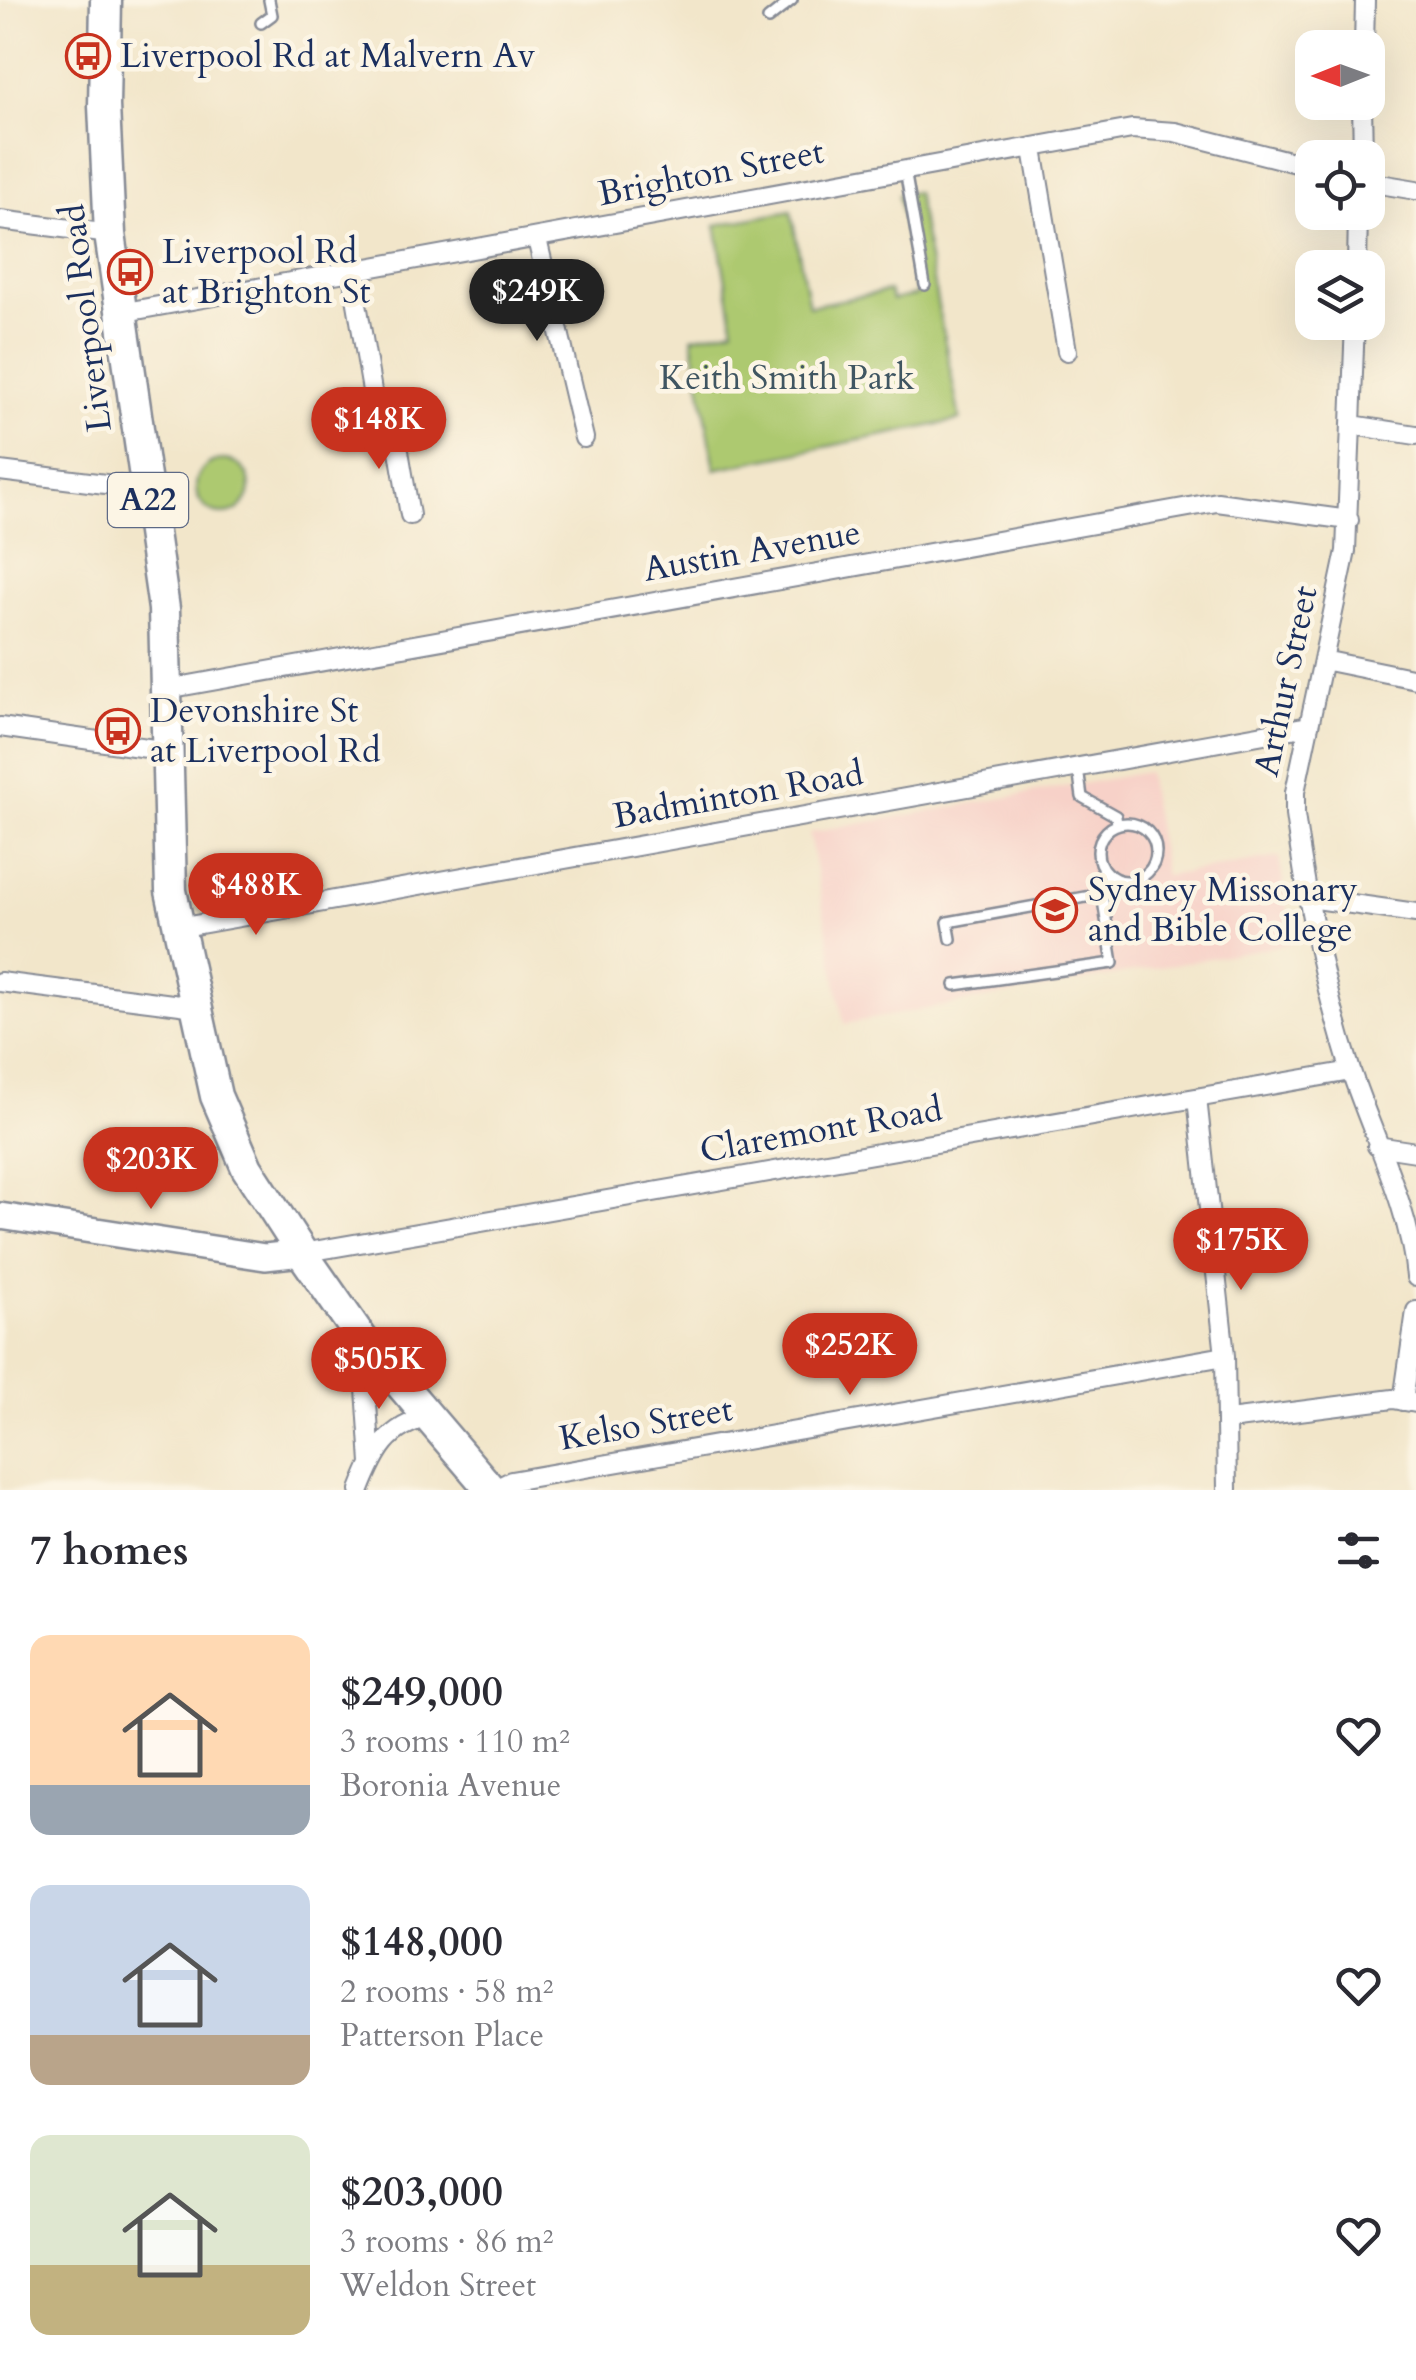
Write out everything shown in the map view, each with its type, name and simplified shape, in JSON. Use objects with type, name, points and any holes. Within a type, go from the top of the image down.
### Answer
[{"type":"highway","name":"Liverpool Road","points":[[106,0],[104,106],[110,234],[164,609],[169,868],[178,928],[222,1115],[247,1168],[362,1338],[492,1490]]},
{"type":"street","points":[[1364,30],[1365,0]]},
{"type":"street","name":"Brighton Street","points":[[120,312],[352,274],[1148,127],[1295,163]]},
{"type":"street","points":[[1033,149],[1067,351]]},
{"type":"street","points":[[1385,183],[1416,190]]},
{"type":"street","points":[[0,220],[110,234]]},
{"type":"street","points":[[536,239],[584,438]]},
{"type":"street","points":[[352,274],[376,414]]},
{"type":"street","name":"Arthur Street","points":[[1354,340],[1349,520],[1295,815],[1308,898],[1352,1071],[1411,1244],[1416,1277]]},
{"type":"street","points":[[353,422],[392,410],[410,515]]},
{"type":"street","points":[[1352,425],[1416,434]]},
{"type":"street","points":[[0,471],[146,489]]},
{"type":"street","name":"Austin Avenue","points":[[167,689],[1217,502],[1349,520]]},
{"type":"street","points":[[1323,660],[1416,679]]},
{"type":"street","name":"Badminton Road","points":[[178,928],[1309,726]]},
{"type":"street","points":[[0,727],[168,751]]},
{"type":"street","points":[[1308,898],[1416,913]]},
{"type":"street","points":[[0,982],[196,1006]]},
{"type":"street","name":"Claremont Road","points":[[302,1253],[1352,1071]]},
{"type":"street","points":[[1196,1098],[1224,1356],[1229,1420],[1227,1490]]},
{"type":"street","points":[[1377,1146],[1416,1152]]},
{"type":"street","points":[[0,1216],[266,1257],[302,1253]]},
{"type":"street","points":[[1229,1420],[1410,1402],[1416,1311]]},
{"type":"street","points":[[362,1338],[371,1464]]},
{"type":"street","name":"Kelso Street","points":[[492,1490],[511,1481],[1224,1356]]},
{"type":"street","points":[[360,1490],[371,1464],[393,1431],[430,1418]]},
{"type":"lane","points":[[261,23],[272,15],[269,0]]},
{"type":"lane","points":[[768,19],[792,0]]},
{"type":"lane","points":[[905,170],[925,285]]},
{"type":"lane","points":[[1078,768],[1082,797],[1107,807],[1116,816],[1117,825]]},
{"type":"lane","points":[[1117,825],[1143,828],[1156,852],[1154,862],[1139,878],[1128,881],[1110,875],[1099,859],[1103,836],[1117,825]]},
{"type":"lane","points":[[955,985],[1113,963],[1102,894],[1110,875]]},
{"type":"lane","points":[[951,939],[948,922],[1102,894]]},
{"type":"shaded area","name":"Sydney Missonary and Bible College","points":[[1147,772],[1165,876],[1279,857],[1293,943],[844,1024],[809,833]]},
{"type":"green space","name":"Keith Smith Park","points":[[916,192],[960,420],[715,469],[692,337],[734,328],[716,225],[791,211],[809,306],[889,291],[892,300],[917,295],[898,195]]},
{"type":"green space","points":[[223,460],[242,468],[250,487],[242,506],[223,514],[204,506],[196,487],[204,468]]},
{"type":"place","name":"Liverpool Rd at Malvern Av","points":[[88,56]]},
{"type":"place","name":"Liverpool Rd at Brighton St","points":[[130,272]]},
{"type":"place","name":"Devonshire St at Liverpool Rd","points":[[118,731]]},
{"type":"place","name":"Sydney Missonary and Bible College","points":[[1055,910]]}]
